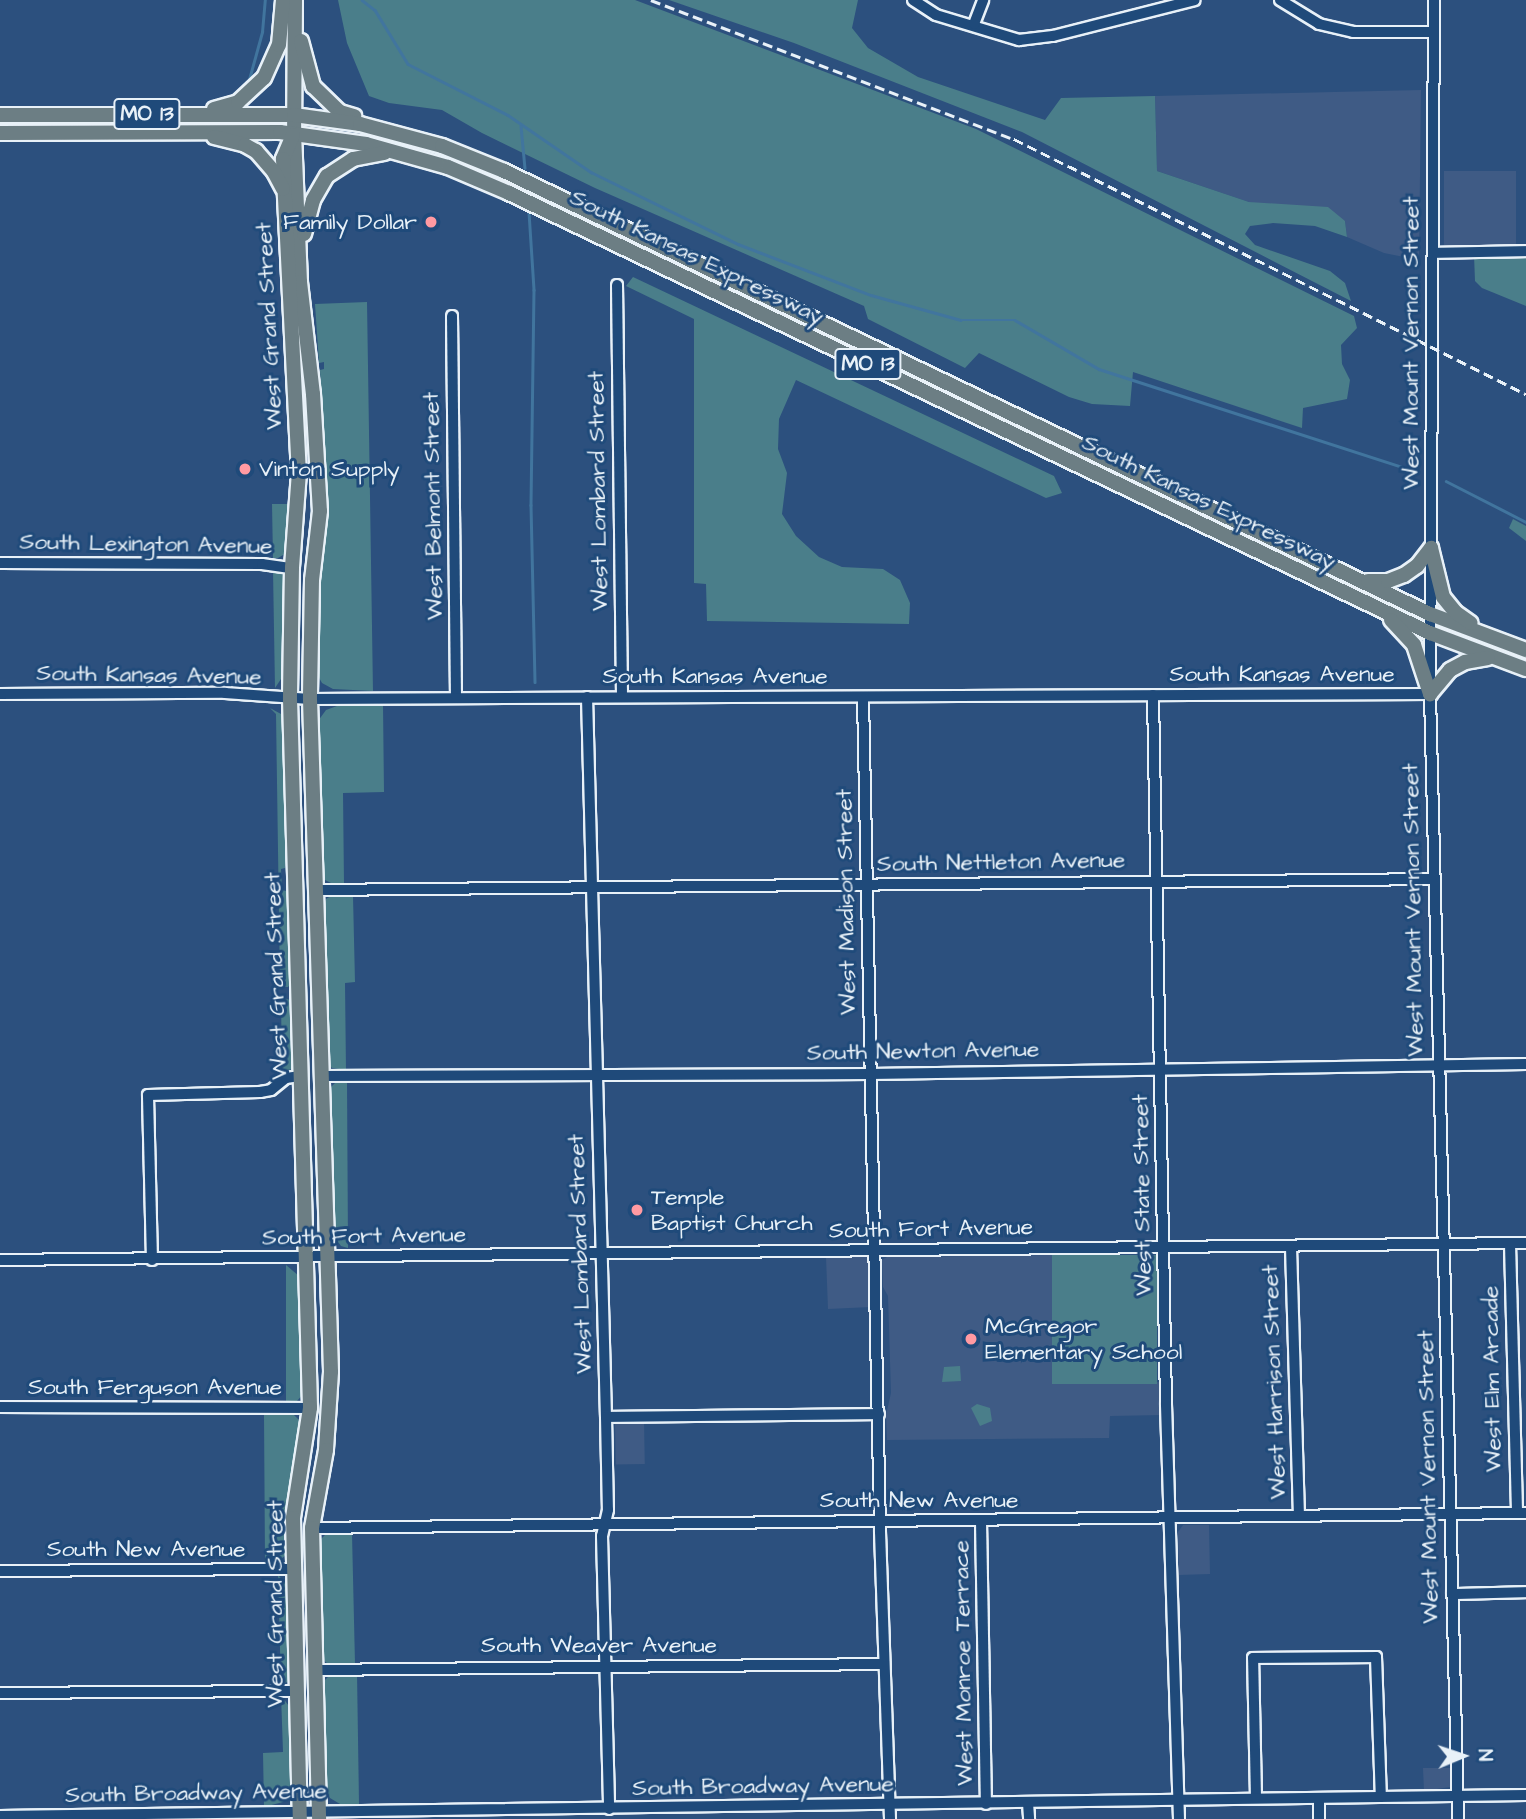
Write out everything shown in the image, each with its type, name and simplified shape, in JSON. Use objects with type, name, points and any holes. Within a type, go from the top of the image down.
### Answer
[{"type":"main road","points":[[186,114],[238,102],[264,78],[279,46],[283,0]]},
{"type":"main road","points":[[296,0],[308,76],[327,102],[340,113],[385,122],[410,136]]},
{"type":"main road","name":"West Grand Street","points":[[296,0],[294,134],[299,256],[313,389],[320,511],[312,580],[310,699],[331,1372],[326,1450],[312,1528],[319,1816]]},
{"type":"main road","name":"South Kansas Expressway","points":[[0,115],[294,115],[351,123],[410,136],[504,171],[1430,614],[1526,648]]},
{"type":"main road","points":[[192,131],[245,145],[256,151],[274,172],[285,193]]},
{"type":"main road","name":"South Kansas Expressway","points":[[0,133],[192,131],[294,134],[349,141],[415,156],[502,189],[1430,633],[1526,669]]},
{"type":"main road","name":"West Grand Street","points":[[294,134],[283,159],[299,472],[292,568],[290,699],[310,1408],[293,1518],[300,1816]]},
{"type":"main road","points":[[299,256],[313,200],[332,172],[368,154],[415,156]]},
{"type":"main road","points":[[1361,581],[1398,578],[1417,566],[1431,548]]},
{"type":"main road","points":[[1431,548],[1439,587],[1455,612],[1469,622],[1523,642],[1526,648]]},
{"type":"main road","points":[[1367,603],[1410,638],[1421,659],[1430,694]]},
{"type":"main road","points":[[1430,694],[1450,670],[1472,660],[1492,657]]},
{"type":"street","points":[[913,0],[936,15],[974,24],[1019,40],[1053,36],[1195,0]]},
{"type":"street","points":[[974,24],[983,0]]},
{"type":"street","points":[[1279,0],[1319,24],[1353,32],[1434,32]]},
{"type":"street","name":"West Mount Vernon Street","points":[[1434,0],[1430,694],[1437,1066],[1458,1819]]},
{"type":"street","points":[[1433,253],[1526,251]]},
{"type":"street","name":"West Lombard Street","points":[[617,285],[622,696]]},
{"type":"street","name":"West Belmont Street","points":[[452,316],[456,697]]},
{"type":"street","name":"South Lexington Avenue","points":[[0,563],[262,564],[292,568]]},
{"type":"street","name":"South Kansas Avenue","points":[[0,694],[225,693],[290,699],[1430,694]]},
{"type":"street","name":"West State Street","points":[[1153,695],[1169,1518],[1172,1533],[1179,1819]]},
{"type":"street","name":"West Lombard Street","points":[[587,697],[606,1417],[606,1523],[602,1536],[606,1667],[601,1813]]},
{"type":"street","name":"West Madison Street","points":[[863,697],[874,1251],[890,1819]]},
{"type":"street","name":"South Nettleton Avenue","points":[[316,890],[1434,879]]},
{"type":"street","name":"South Newton Avenue","points":[[321,1076],[870,1073],[1526,1064]]},
{"type":"street","points":[[152,1260],[148,1095],[260,1093],[271,1090],[286,1078],[302,1076]]},
{"type":"street","name":"South Fort Avenue","points":[[0,1260],[1526,1243]]},
{"type":"street","name":"West Elm Arcade","points":[[1510,1244],[1521,1513]]},
{"type":"street","name":"West Harrison Street","points":[[1291,1247],[1298,1515]]},
{"type":"street","name":"South Ferguson Avenue","points":[[0,1407],[310,1408]]},
{"type":"street","points":[[606,1417],[879,1414]]},
{"type":"street","name":"South New Avenue","points":[[312,1528],[1521,1513]]},
{"type":"street","name":"West Monroe Terrace","points":[[981,1521],[986,1804]]},
{"type":"street","name":"South New Avenue","points":[[0,1571],[293,1569]]},
{"type":"street","points":[[1452,1594],[1526,1592]]},
{"type":"street","points":[[1256,1798],[1253,1658],[1376,1657],[1381,1797]]},
{"type":"street","name":"South Weaver Avenue","points":[[315,1670],[884,1664]]},
{"type":"street","points":[[0,1693],[296,1691]]},
{"type":"street","name":"South Broadway Avenue","points":[[0,1816],[601,1813],[890,1804],[1526,1795]]},
{"type":"street","points":[[1319,1799],[1320,1819]]},
{"type":"street","points":[[1028,1803],[1029,1819]]},
{"type":"shaded area","points":[[1421,90],[1419,260],[1384,253],[1347,237],[1345,221],[1249,202],[1157,171],[1155,96]]},
{"type":"shaded area","points":[[1444,171],[1516,171],[1516,245],[1444,245]]},
{"type":"shaded area","name":"McGregor Elementary School","points":[[1052,1255],[1054,1384],[1161,1382],[1163,1415],[1110,1416],[1109,1438],[887,1440],[886,1415],[891,1393],[888,1296],[883,1287],[882,1260],[887,1257]]},
{"type":"shaded area","points":[[826,1257],[869,1258],[871,1307],[828,1309]]},
{"type":"shaded area","points":[[644,1420],[645,1464],[616,1464],[615,1421]]},
{"type":"shaded area","points":[[1183,1525],[1209,1525],[1210,1574],[1179,1575],[1178,1532]]},
{"type":"shaded area","points":[[1423,1768],[1451,1768],[1450,1787],[1424,1791]]},
{"type":"green space","points":[[338,0],[635,0],[976,129],[1354,316],[1357,328],[1341,345],[1342,364],[1350,380],[1347,399],[1303,408],[1302,428],[1133,372],[1130,406],[1092,404],[1069,397],[979,353],[965,368],[868,319],[864,306],[595,188],[482,133],[442,110],[389,103],[369,96],[347,43]]},
{"type":"green space","points":[[669,0],[858,0],[852,28],[868,48],[918,77],[1045,120],[1061,98],[1155,96],[1157,171],[1249,202],[1328,207],[1345,221],[1347,237],[1315,226],[1273,223],[1250,226],[1245,234],[1255,245],[1330,271],[1345,283],[1351,301],[1022,132],[794,43]]},
{"type":"green space","points":[[1474,255],[1526,256],[1526,306],[1482,288],[1475,281]]},
{"type":"green space","points":[[633,277],[1054,476],[1062,493],[1046,498],[796,380],[779,419],[778,449],[787,473],[782,514],[796,536],[819,557],[842,567],[883,569],[900,580],[910,603],[909,624],[707,621],[706,584],[694,583],[694,319],[626,286]]},
{"type":"green space","points":[[367,302],[373,691],[333,689],[322,683],[317,674],[315,604],[326,504],[320,370],[324,369],[324,362],[319,363],[315,304]]},
{"type":"green space","points":[[272,504],[293,504],[288,552],[278,558],[273,558]]},
{"type":"green space","points":[[1513,519],[1526,526],[1526,541],[1509,528]]},
{"type":"green space","points":[[273,570],[283,575],[284,583],[285,673],[275,688]]},
{"type":"green space","points":[[383,704],[384,792],[343,793],[344,883],[333,884],[325,880],[322,872],[318,721],[326,710],[337,706]]},
{"type":"green space","points":[[270,708],[281,714],[286,722],[290,840],[285,868],[281,869],[282,890],[286,891],[291,907],[293,981],[288,987],[280,987],[276,714]]},
{"type":"green space","points":[[331,896],[353,896],[355,982],[345,983],[346,1070],[332,1068],[328,1064],[322,909],[326,899]]},
{"type":"green space","points":[[281,997],[293,1001],[295,1068],[282,1072]]},
{"type":"green space","points":[[335,1083],[347,1083],[348,1248],[341,1246],[333,1235],[328,1090]]},
{"type":"green space","points":[[1052,1255],[1157,1255],[1157,1384],[1052,1384]]},
{"type":"green space","points":[[286,1265],[299,1276],[304,1393],[297,1401],[286,1403]]},
{"type":"green space","points":[[960,1366],[961,1381],[942,1382],[944,1367]]},
{"type":"green space","points":[[977,1404],[990,1408],[992,1421],[980,1426],[971,1408]]},
{"type":"green space","points":[[264,1415],[294,1415],[302,1423],[287,1515],[286,1555],[276,1563],[265,1563]]},
{"type":"green space","points":[[352,1534],[355,1664],[328,1664],[322,1659],[319,1541],[325,1535]]},
{"type":"green space","points":[[278,1575],[288,1586],[290,1673],[287,1682],[281,1686]]},
{"type":"green space","points":[[357,1673],[359,1804],[340,1804],[330,1798],[324,1786],[323,1682],[331,1674]]},
{"type":"green space","points":[[281,1695],[291,1709],[291,1792],[283,1802],[264,1807],[263,1753],[283,1752]]},
{"type":"waterway","points":[[248,83],[262,32],[265,0]]},
{"type":"waterway","points":[[362,0],[375,10],[408,64],[508,115],[591,172],[738,244],[871,295],[961,320],[1015,320],[1099,369],[1418,472]]},
{"type":"waterway","points":[[521,126],[525,168]]},
{"type":"waterway","points":[[529,212],[534,290],[531,505],[535,682]]},
{"type":"waterway","points":[[1446,481],[1526,522]]},
{"type":"railway","points":[[651,0],[1014,139],[1526,394]]},
{"type":"place","name":"Family Dollar","points":[[431,222]]},
{"type":"place","name":"Vinton Supply","points":[[245,469]]},
{"type":"place","name":"Temple Baptist Church","points":[[637,1210]]},
{"type":"place","name":"McGregor Elementary School","points":[[971,1339]]}]
